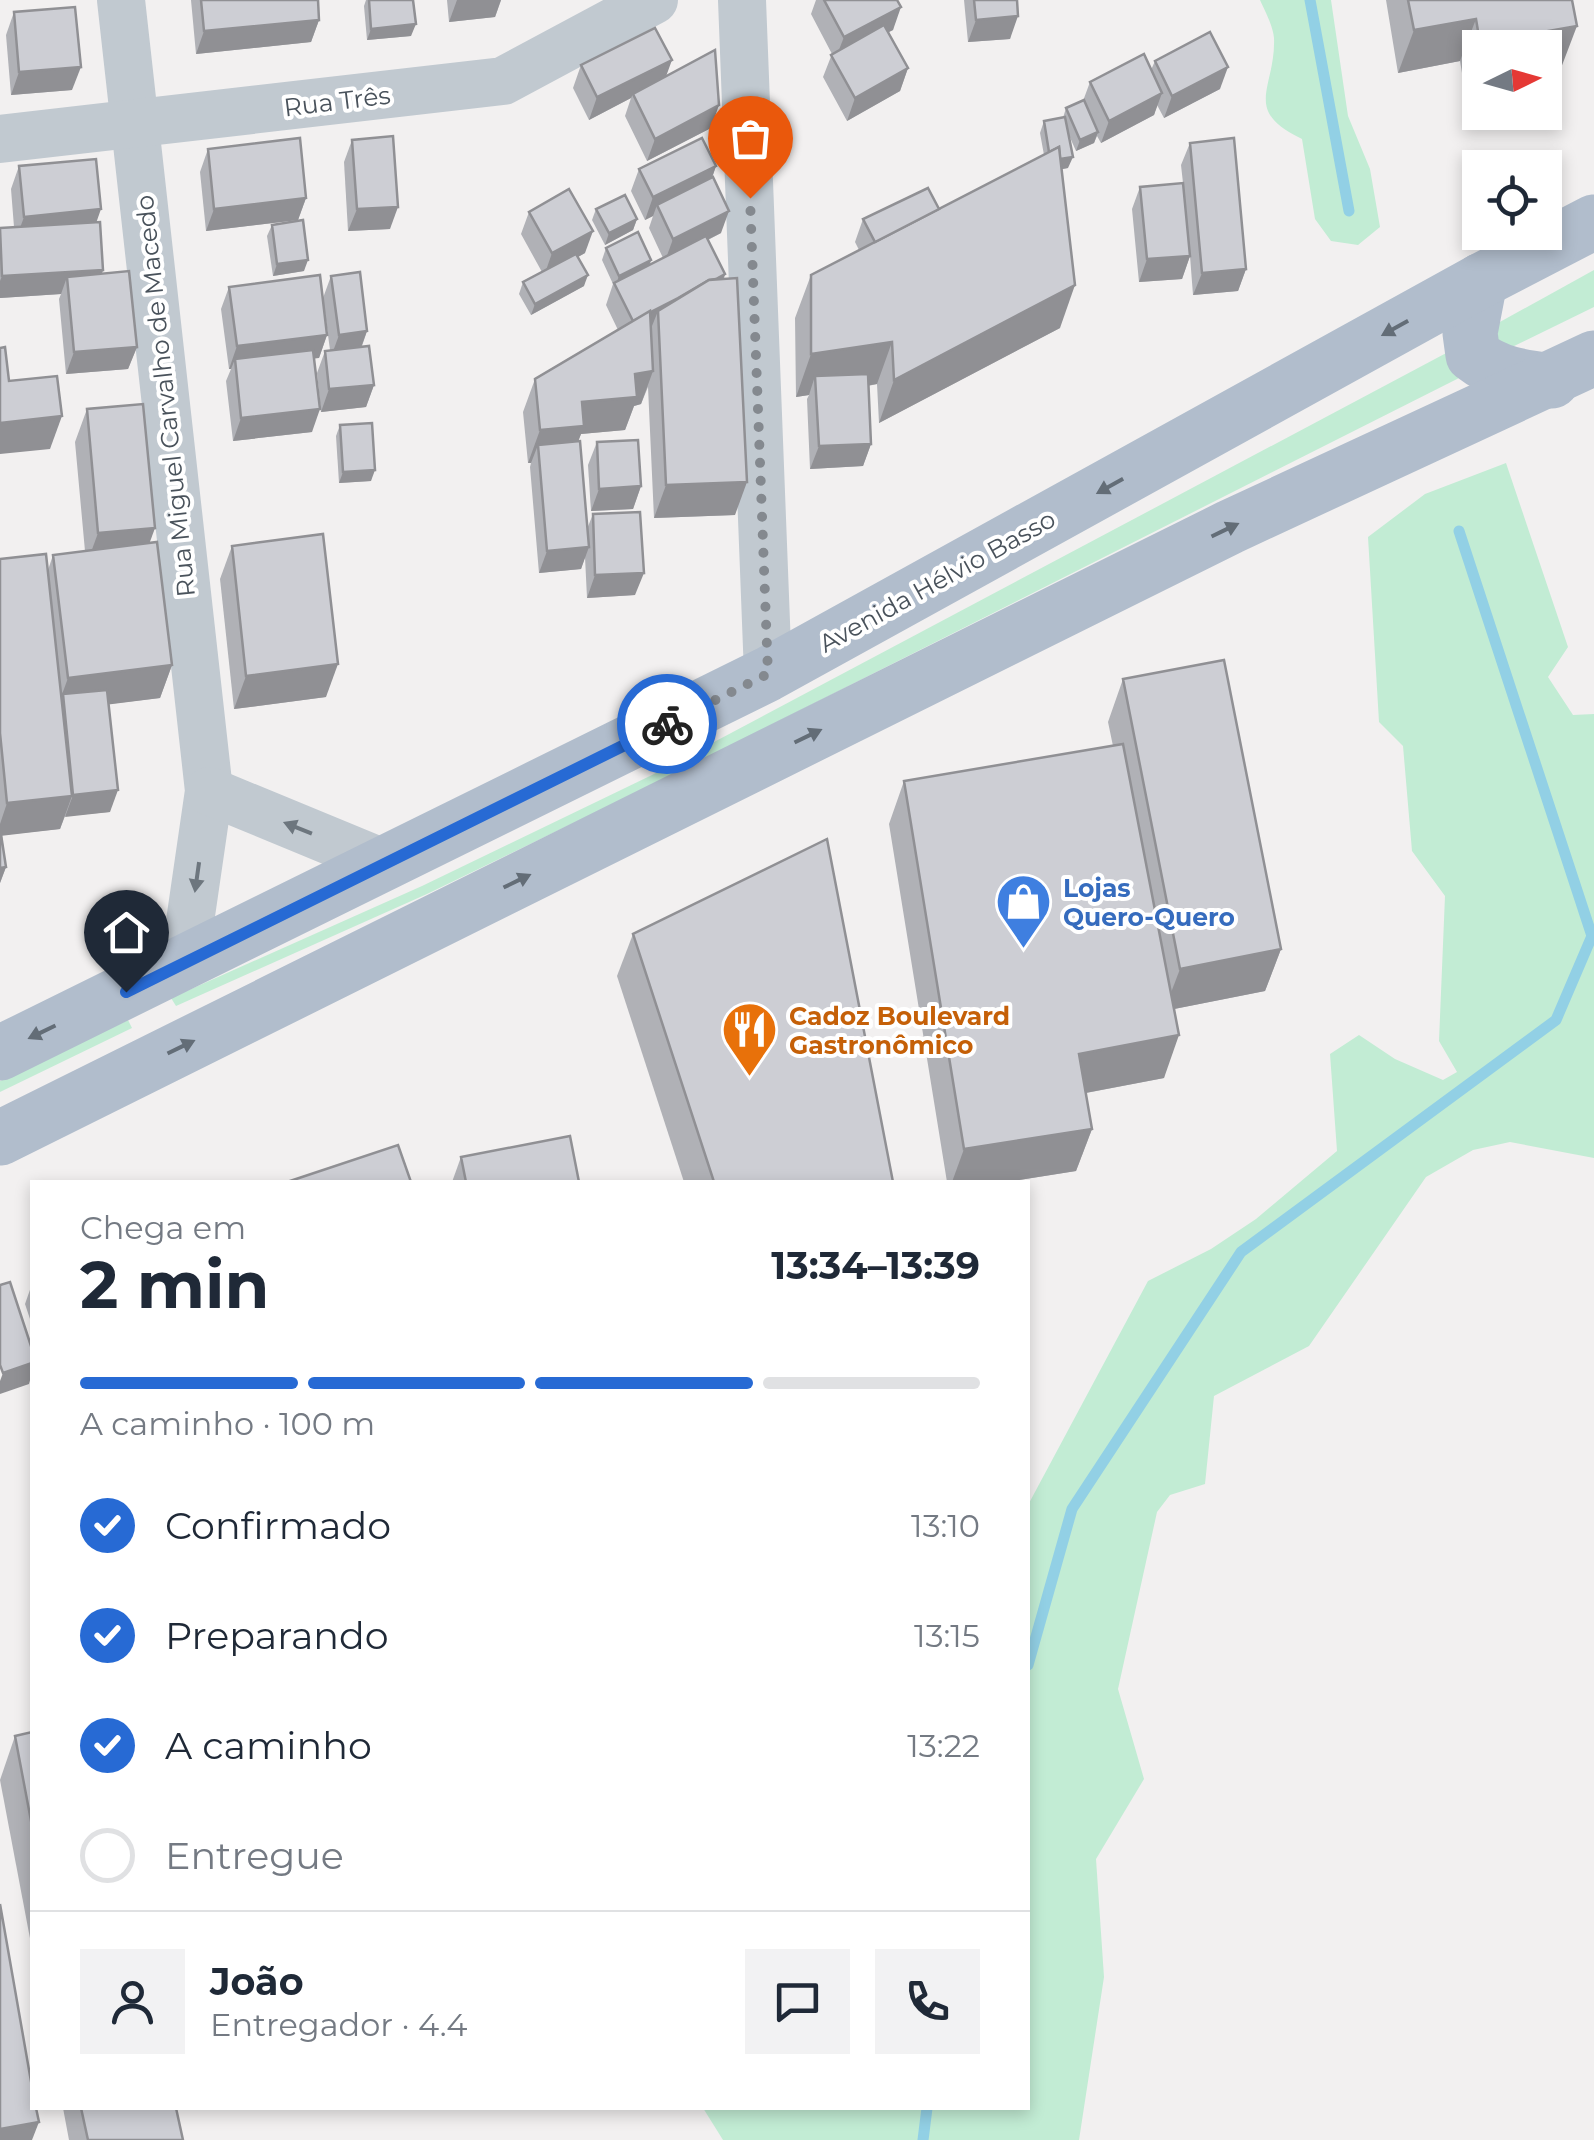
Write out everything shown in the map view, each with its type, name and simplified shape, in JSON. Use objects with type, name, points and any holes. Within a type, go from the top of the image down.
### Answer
[{"type":"main road","name":"Avenida Hélvio Basso","points":[[0,1053],[768,674],[1594,222]]},
{"type":"main road","points":[[1480,281],[1470,333],[1473,355],[1488,368],[1518,377],[1573,370]]},
{"type":"main road","points":[[0,1138],[1230,527],[1573,370]]},
{"type":"street","name":"Rua Miguel Carvalho de Macedo","points":[[121,0],[209,791],[184,963]]},
{"type":"street","name":"Rua Três","points":[[0,140],[503,82],[654,0]]},
{"type":"street","points":[[742,0],[768,674]]},
{"type":"street","points":[[209,791],[386,864]]},
{"type":"green space","points":[[1260,0],[1331,0],[1348,116],[1370,169],[1380,227],[1358,245],[1331,241],[1315,219],[1302,139],[1272,118],[1267,107],[1274,38]]},
{"type":"green space","points":[[1594,270],[1594,307],[1510,348],[1497,349],[1498,323]]},
{"type":"green space","points":[[1450,351],[1463,376],[658,782],[427,894],[176,1006],[171,998],[422,886],[652,775]]},
{"type":"green space","points":[[1506,463],[1568,647],[1548,677],[1573,715],[1594,714],[1594,1158],[1510,1142],[1473,1150],[1426,1177],[1309,1346],[1214,1396],[1205,1484],[1170,1495],[1157,1512],[1118,1689],[1144,1779],[1096,1859],[1104,1977],[1079,2140],[723,2140],[704,2110],[1030,2110],[1030,1501],[1148,1281],[1211,1249],[1256,1219],[1337,1151],[1330,1054],[1359,1035],[1395,1059],[1443,1080],[1457,1072],[1439,1041],[1445,896],[1412,851],[1403,746],[1379,722],[1368,537],[1425,494]]},
{"type":"green space","points":[[128,1020],[132,1028],[0,1092],[0,1081]]},
{"type":"building","points":[[201,0],[318,0],[319,20],[204,31]]},
{"type":"building","points":[[369,0],[413,0],[416,24],[371,29]]},
{"type":"building","points":[[824,0],[897,0],[901,7],[844,37]]},
{"type":"building","points":[[974,0],[1017,0],[1018,16],[976,20]]},
{"type":"building","points":[[1408,0],[1572,0],[1577,26],[1554,30],[1478,30],[1476,19],[1414,30]]},
{"type":"building","points":[[75,7],[81,67],[19,72],[14,12]]},
{"type":"building","points":[[884,25],[908,68],[855,98],[831,55]]},
{"type":"building","points":[[655,28],[672,60],[597,97],[581,65]]},
{"type":"building","points":[[1210,32],[1228,67],[1172,96],[1155,61]]},
{"type":"building","points":[[715,50],[719,105],[655,139],[633,94]]},
{"type":"building","points":[[1144,54],[1162,93],[1109,121],[1090,82]]},
{"type":"building","points":[[1084,100],[1098,132],[1080,140],[1066,108]]},
{"type":"building","points":[[1065,117],[1073,157],[1060,159],[1059,147],[1049,152],[1044,121]]},
{"type":"building","points":[[393,136],[398,207],[357,209],[352,140]]},
{"type":"building","points":[[300,138],[306,198],[214,209],[208,149]]},
{"type":"building","points":[[702,138],[716,166],[653,197],[639,169]]},
{"type":"building","points":[[1234,138],[1246,269],[1202,273],[1190,143]]},
{"type":"building","points":[[1059,147],[1075,285],[894,380],[892,342],[811,354],[811,275]]},
{"type":"building","points":[[96,159],[101,209],[24,217],[19,166]]},
{"type":"building","points":[[713,177],[729,211],[673,239],[657,205]]},
{"type":"building","points":[[1183,183],[1190,256],[1147,259],[1140,187]]},
{"type":"building","points":[[928,188],[939,209],[875,242],[863,219]]},
{"type":"building","points":[[569,189],[593,231],[552,253],[529,212]]},
{"type":"building","points":[[625,195],[637,219],[609,233],[596,209]]},
{"type":"building","points":[[303,220],[308,260],[277,264],[272,225]]},
{"type":"building","points":[[100,222],[103,270],[2,276],[0,228]]},
{"type":"building","points":[[638,232],[651,260],[619,276],[606,248]]},
{"type":"building","points":[[706,236],[725,274],[633,321],[614,283]]},
{"type":"building","points":[[576,254],[588,275],[535,304],[523,282]]},
{"type":"building","points":[[129,271],[137,347],[74,352],[67,277]]},
{"type":"building","points":[[360,272],[367,331],[339,335],[331,276]]},
{"type":"building","points":[[320,275],[327,335],[237,346],[229,287]]},
{"type":"building","points":[[737,278],[747,482],[666,485],[658,311],[709,280]]},
{"type":"building","points":[[650,311],[653,371],[635,374],[637,397],[582,402],[584,426],[540,430],[535,379]]},
{"type":"building","points":[[369,346],[374,385],[329,389],[325,351]]},
{"type":"building","points":[[5,347],[9,381],[57,376],[62,416],[0,423],[0,348]]},
{"type":"building","points":[[313,350],[320,409],[241,418],[235,359]]},
{"type":"building","points":[[868,374],[871,444],[819,446],[815,376]]},
{"type":"building","points":[[143,404],[155,528],[98,533],[87,409]]},
{"type":"building","points":[[372,423],[375,470],[343,472],[340,425]]},
{"type":"building","points":[[638,440],[641,486],[599,489],[597,442]]},
{"type":"building","points":[[580,441],[589,547],[547,551],[538,445]]},
{"type":"building","points":[[640,512],[644,573],[595,575],[593,514]]},
{"type":"building","points":[[323,534],[338,664],[246,676],[232,546]]},
{"type":"building","points":[[157,542],[172,665],[68,678],[53,555]]},
{"type":"building","points":[[46,554],[72,796],[7,803],[0,733],[0,559]]},
{"type":"building","points":[[1224,660],[1281,949],[1180,969],[1123,679]]},
{"type":"building","points":[[107,690],[118,790],[73,795],[63,694]]},
{"type":"building","name":"Lojas Quero-Quero","points":[[1123,744],[1179,1035],[1079,1054],[1092,1129],[964,1149],[904,781]]},
{"type":"building","points":[[0,828],[6,867],[0,868]]},
{"type":"building","name":"Cadoz Boulevard Gastronômico","points":[[827,839],[893,1180],[713,1180],[633,934]]},
{"type":"building","points":[[570,1136],[579,1180],[466,1180],[461,1157]]},
{"type":"building","points":[[398,1145],[410,1180],[293,1180]]},
{"type":"building","points":[[10,1282],[30,1343],[30,1364],[3,1373],[0,1365],[0,1285]]},
{"type":"building","points":[[30,1732],[30,1815],[15,1736]]},
{"type":"building","points":[[0,1904],[30,2076],[30,2110],[36,2110],[39,2122],[0,2129]]},
{"type":"building","points":[[81,2110],[176,2110],[183,2140],[88,2140]]},
{"type":"waterway","points":[[1310,0],[1349,211]]},
{"type":"waterway","points":[[1030,1658],[1072,1509],[1241,1252],[1556,1020],[1592,936],[1459,531]]},
{"type":"waterway","points":[[923,2140],[927,2110]]},
{"type":"way so far","points":[[667,724],[768,674],[750,198]]},
{"type":"place","name":"Lojas Quero-Quero","points":[[1024,951]]},
{"type":"place","name":"Cadoz Boulevard Gastronômico","points":[[750,1079]]},
{"type":"route","points":[[126,992],[667,724]]}]
